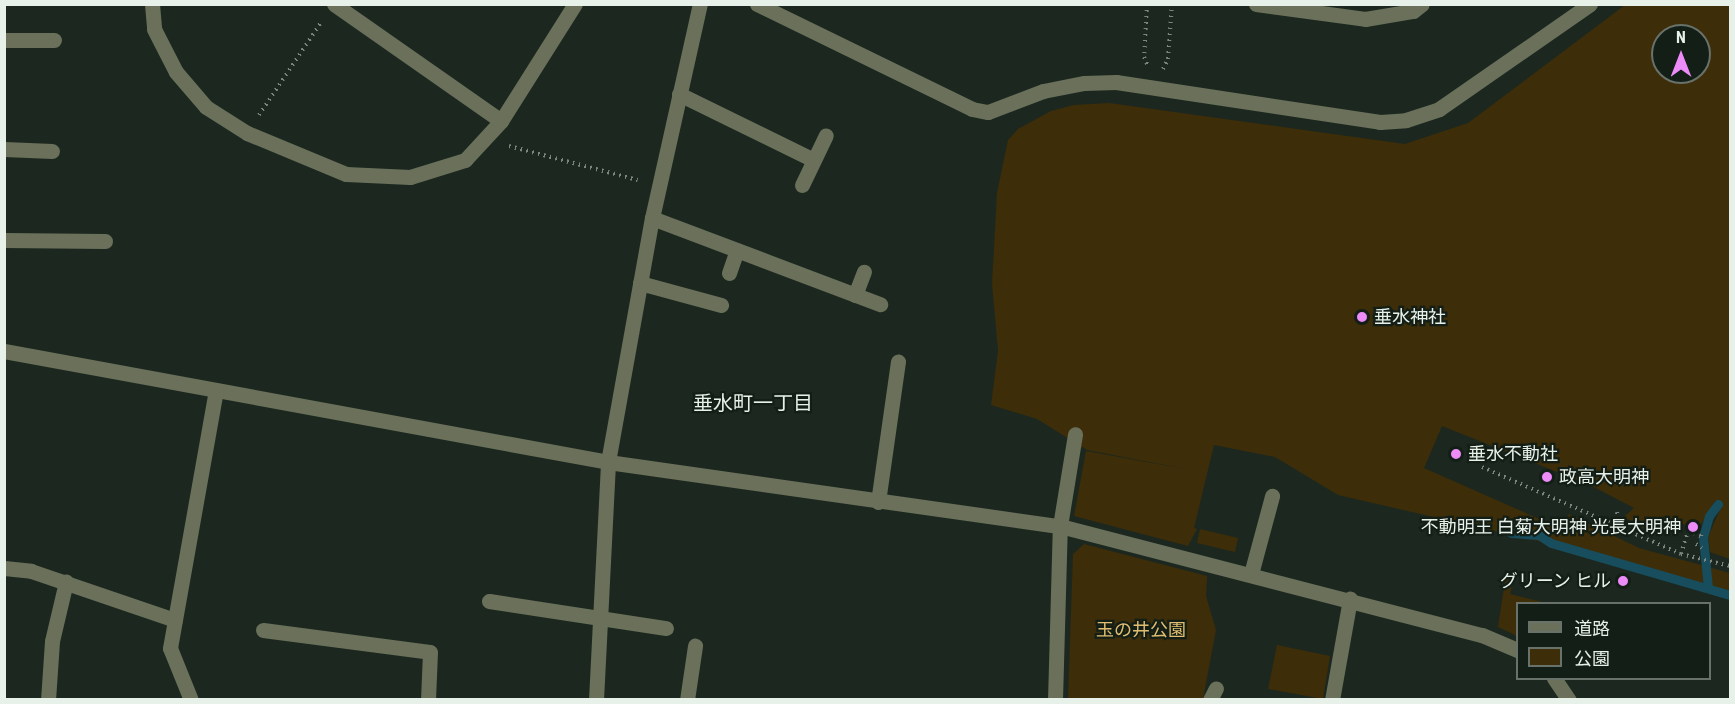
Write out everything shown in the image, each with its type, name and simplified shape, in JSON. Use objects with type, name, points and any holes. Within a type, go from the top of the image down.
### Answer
[{"type":"street","points":[[152,4],[154,29],[176,72],[206,107],[247,133],[346,174],[410,177],[465,160],[501,122],[575,4]]},
{"type":"street","points":[[596,699],[608,462],[652,218],[700,4]]},
{"type":"street","points":[[757,4],[972,110],[988,112],[1043,91],[1084,82],[1155,86],[1380,122],[1406,120],[1447,105],[1590,4]]},
{"type":"street","points":[[1256,4],[1365,19],[1413,11],[1422,4]]},
{"type":"street","points":[[330,9],[501,122]]},
{"type":"street","points":[[4,40],[54,40]]},
{"type":"street","points":[[679,94],[814,160]]},
{"type":"street","points":[[802,184],[826,135]]},
{"type":"street","points":[[4,149],[52,151]]},
{"type":"street","points":[[652,218],[880,304]]},
{"type":"street","points":[[4,240],[105,241]]},
{"type":"street","points":[[729,273],[737,250]]},
{"type":"street","points":[[855,295],[864,272]]},
{"type":"street","points":[[640,283],[721,305]]},
{"type":"street","points":[[4,351],[608,462],[1060,526],[1350,599],[1482,635],[1516,649]]},
{"type":"street","points":[[878,502],[898,361]]},
{"type":"street","points":[[191,699],[170,648],[216,390]]},
{"type":"street","points":[[1055,699],[1060,526],[1075,434]]},
{"type":"street","points":[[1251,574],[1272,496]]},
{"type":"street","points":[[4,568],[66,582],[175,620]]},
{"type":"street","points":[[48,699],[52,641],[66,582]]},
{"type":"street","points":[[1332,699],[1350,599]]},
{"type":"street","points":[[489,601],[600,615],[666,628]]},
{"type":"street","points":[[264,630],[430,652],[428,699]]},
{"type":"street","points":[[687,699],[694,646]]},
{"type":"street","points":[[1555,680],[1569,699]]},
{"type":"path","points":[[1147,4],[1144,57],[1155,86]]},
{"type":"path","points":[[1155,86],[1168,59],[1172,4]]},
{"type":"path","points":[[247,133],[330,9]]},
{"type":"path","points":[[501,122],[508,146],[659,185]]},
{"type":"path","points":[[1482,467],[1680,554],[1698,561],[1731,566]]},
{"type":"path","points":[[1617,512],[1620,528]]},
{"type":"path","points":[[1680,554],[1688,531],[1701,536],[1702,532]]},
{"type":"path","points":[[1696,544],[1702,549]]},
{"type":"green space","name":"垂水神社","points":[[1625,5],[1730,5],[1730,559],[1710,552],[1708,537],[1722,505],[1720,502],[1715,501],[1698,530],[1673,520],[1664,522],[1658,536],[1624,517],[1634,508],[1592,486],[1442,426],[1424,468],[1562,529],[1569,514],[1639,548],[1730,573],[1730,592],[1698,583],[1692,586],[1547,543],[1338,495],[1275,457],[1214,445],[1194,528],[1197,529],[1188,546],[1074,516],[1086,451],[1191,470],[1087,450],[1037,419],[991,405],[998,351],[992,283],[997,193],[1008,140],[1018,129],[1051,111],[1074,105],[1109,103],[1405,144],[1468,123]]},
{"type":"green space","points":[[1200,529],[1238,538],[1235,552],[1197,543]]},
{"type":"green space","name":"玉の井公園","points":[[1084,544],[1207,576],[1206,596],[1216,630],[1203,699],[1068,700],[1073,554]]},
{"type":"green space","points":[[1506,574],[1514,575],[1510,594],[1542,602],[1516,602],[1516,636],[1498,627]]},
{"type":"green space","points":[[1277,645],[1330,656],[1323,699],[1268,689]]},
{"type":"waterway","points":[[1708,588],[1703,537],[1709,516],[1718,504]]},
{"type":"waterway","points":[[1511,533],[1539,535],[1551,543],[1730,595]]},
{"type":"place","name":"垂水神社","points":[[1362,317]]},
{"type":"place","name":"垂水不動社","points":[[1456,454]]},
{"type":"place","name":"政高大明神","points":[[1547,477]]},
{"type":"place","name":"不動明王 白菊大明神 光長大明神","points":[[1693,527]]},
{"type":"place","name":"グリーン ヒル","points":[[1623,581]]},
{"type":"district","name":"垂水町一丁目","points":[[753,403]]}]
